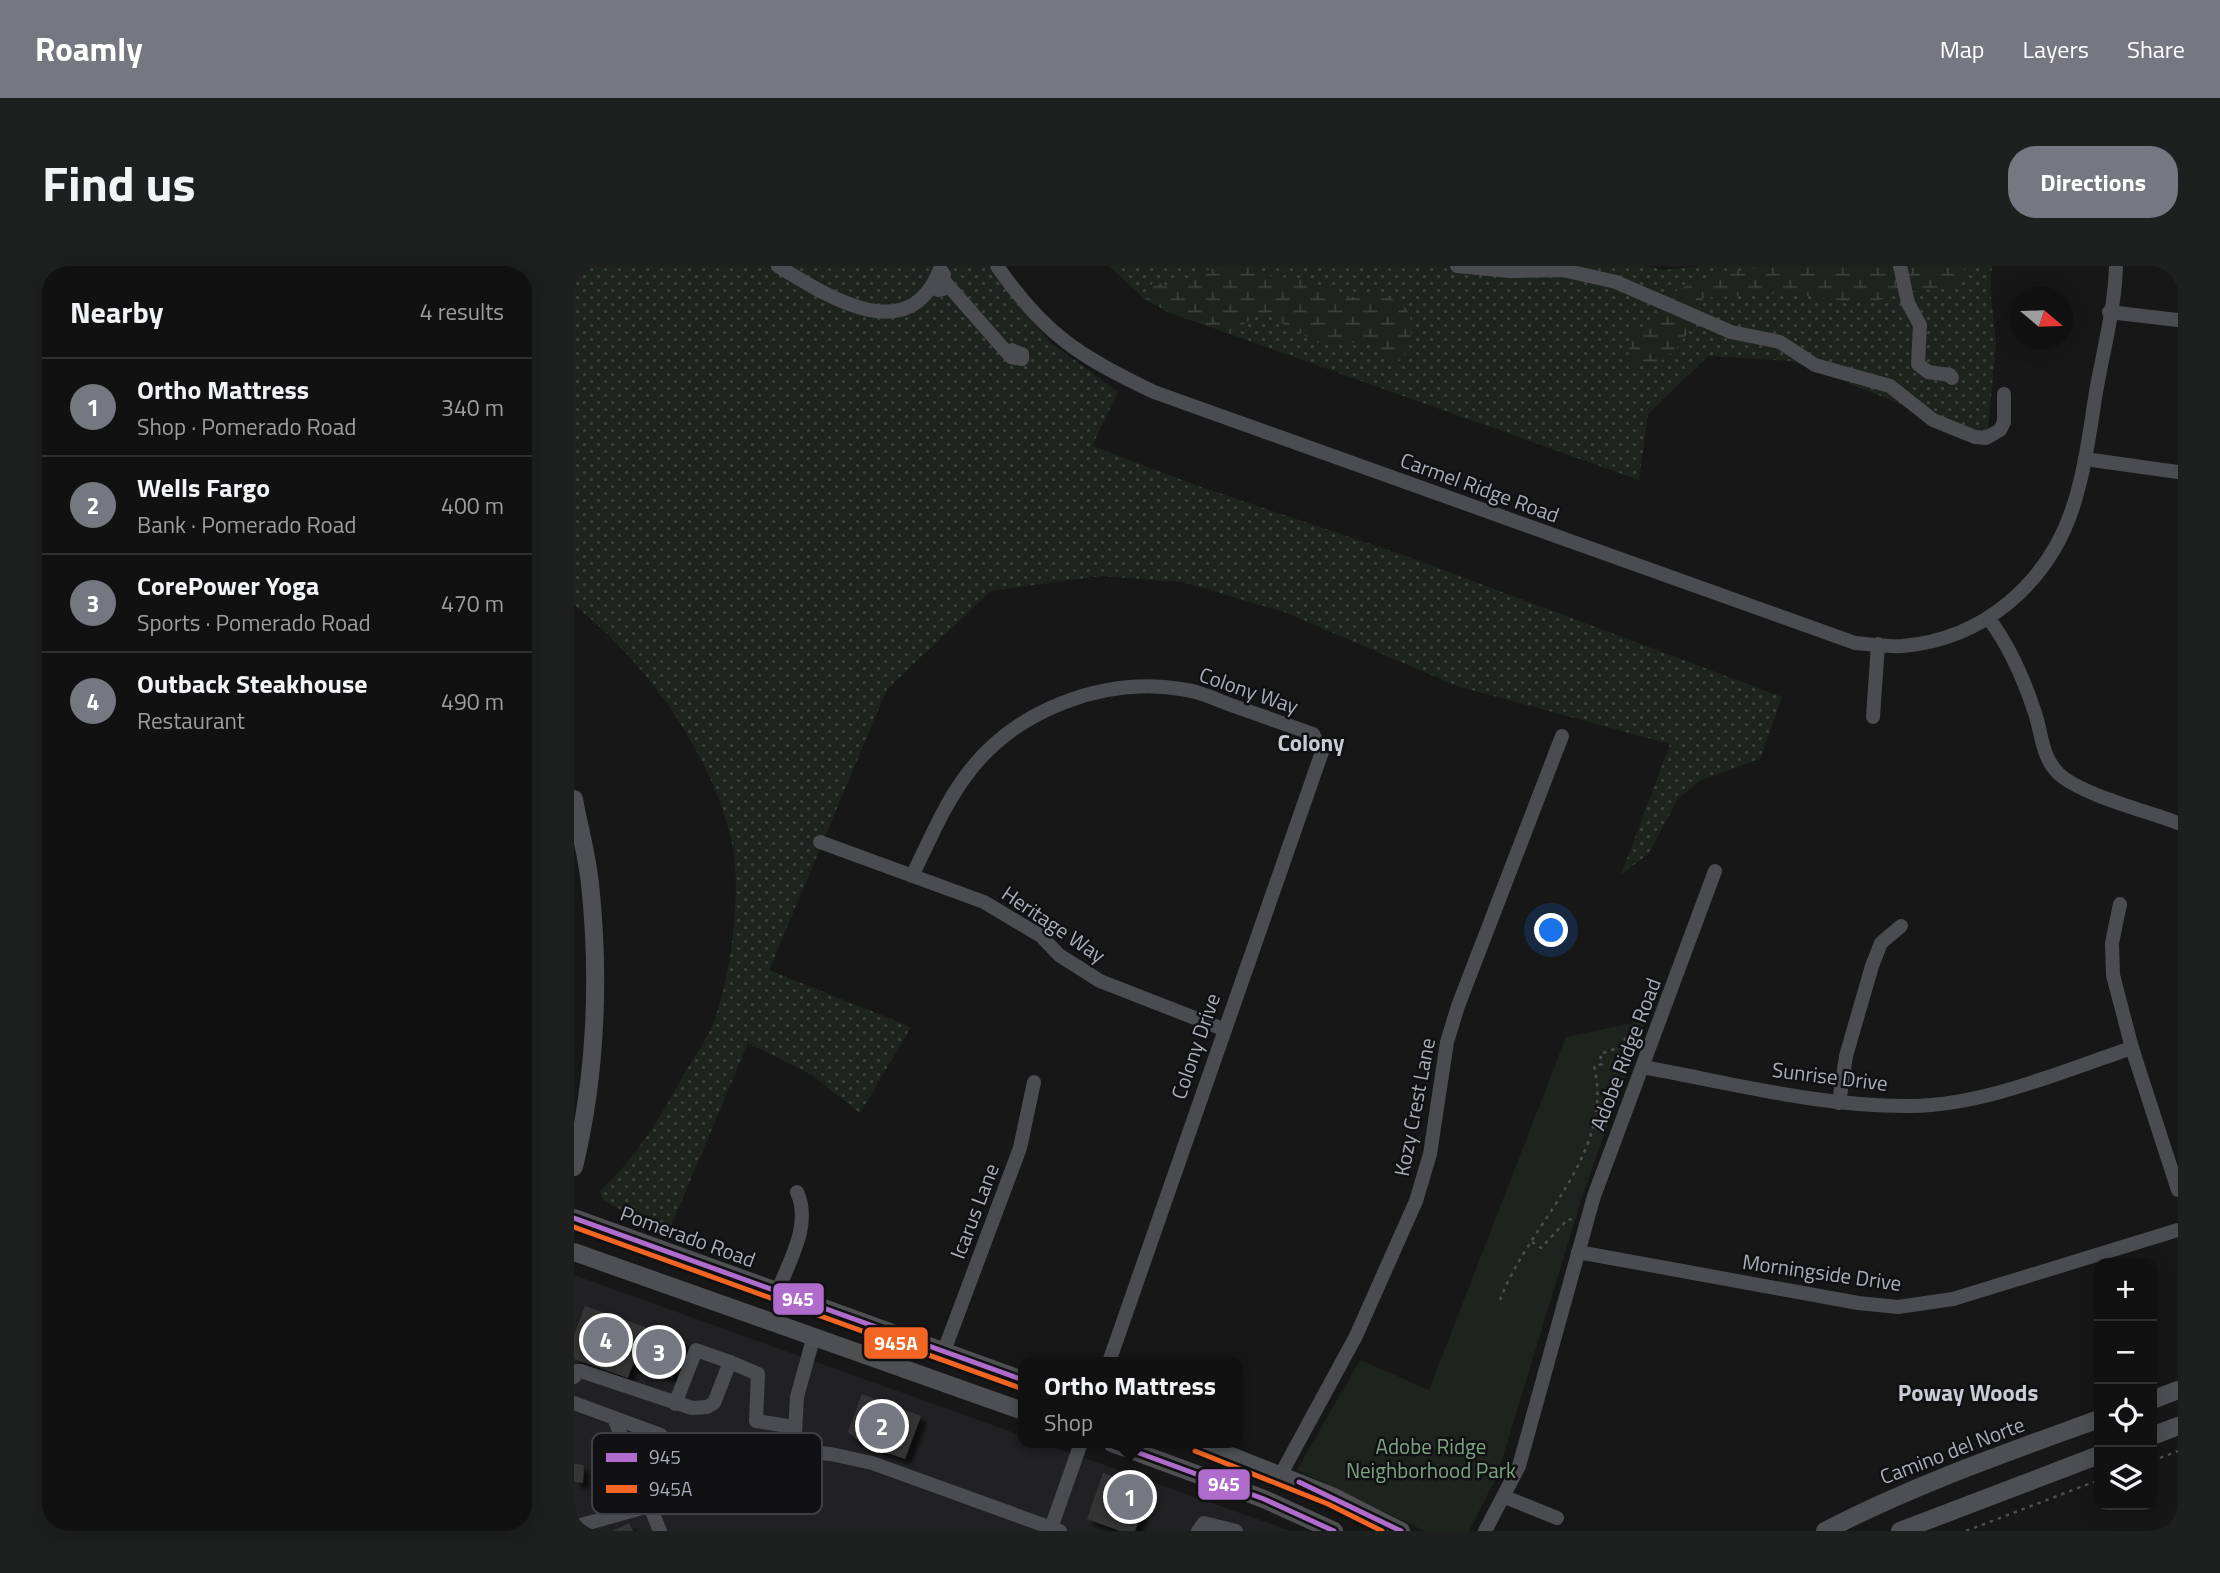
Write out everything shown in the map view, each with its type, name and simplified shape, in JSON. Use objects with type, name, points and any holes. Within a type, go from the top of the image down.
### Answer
[{"type":"main road","points":[[574,799],[590,882],[595,975],[587,1112],[574,1167]]},
{"type":"main road","name":"Pomerado Road","points":[[574,1218],[1018,1378]]},
{"type":"main road","points":[[574,1252],[1018,1410]]},
{"type":"main road","points":[[2157,1398],[2178,1390]]},
{"type":"main road","name":"Camino del Norte","points":[[1825,1531],[1877,1504],[1954,1472],[2094,1421]]},
{"type":"main road","points":[[2157,1434],[2178,1426]]},
{"type":"main road","points":[[1126,1448],[1264,1499],[1323,1529]]},
{"type":"main road","points":[[1211,1448],[1281,1474],[1401,1531]]},
{"type":"main road","points":[[1900,1531],[2094,1457]]},
{"type":"street","points":[[778,266],[850,306],[880,312],[893,311],[921,300],[931,292],[940,269],[944,275],[938,290],[943,289],[946,283],[1012,357],[1022,359],[1022,354],[1018,353],[1018,357],[1012,350]]},
{"type":"street","name":"Carmel Ridge Road","points":[[997,266],[1019,298],[1064,344],[1105,369],[1154,392],[1855,643],[1901,646],[1936,641],[1989,619],[2009,606],[2039,570],[2063,531],[2073,507],[2085,459],[2116,266]]},
{"type":"street","points":[[1458,266],[1510,271],[1563,270],[1616,282],[1731,332],[1770,338],[1815,365],[1890,386],[1933,420],[1975,437],[1986,438],[2000,430],[2004,422],[2004,394]]},
{"type":"street","points":[[1900,266],[1905,294],[1920,325],[1918,364],[1921,369],[1950,374],[1952,378]]},
{"type":"street","points":[[2109,312],[2178,320]]},
{"type":"street","points":[[2085,459],[2178,472]]},
{"type":"street","points":[[1989,619],[2010,647],[2035,711],[2046,756],[2059,774],[2078,786],[2178,823]]},
{"type":"street","points":[[1873,717],[1878,645]]},
{"type":"street","name":"Colony Way","points":[[912,876],[952,796],[967,774],[1004,736],[1038,714],[1082,696],[1139,685],[1189,690],[1313,734],[1319,744]]},
{"type":"street","name":"Kozy Crest Lane","points":[[1281,1474],[1356,1336],[1416,1201],[1430,1154],[1447,1042],[1458,1006],[1562,736]]},
{"type":"street","name":"Colony Drive","points":[[1111,1357],[1223,1029],[1322,752],[1319,744]]},
{"type":"street","name":"Heritage Way","points":[[820,842],[984,902],[1041,936],[1059,955],[1100,981],[1223,1029]]},
{"type":"street","name":"Adobe Ridge Road","points":[[1485,1531],[1505,1497],[1519,1465],[1586,1224],[1715,871]]},
{"type":"street","points":[[2120,904],[2112,943],[2113,975],[2132,1048],[2178,1191]]},
{"type":"street","points":[[1839,1102],[1846,1056],[1872,966],[1881,943],[1900,926]]},
{"type":"street","name":"Sunrise Drive","points":[[1643,1067],[1839,1102],[1913,1106],[1957,1100],[2010,1088],[2132,1048]]},
{"type":"street","name":"Icarus Lane","points":[[944,1351],[1020,1148],[1034,1082]]},
{"type":"street","points":[[777,1293],[803,1222],[803,1206],[797,1192]]},
{"type":"street","name":"Morningside Drive","points":[[1578,1252],[1858,1303],[1898,1307],[1953,1299],[2178,1230]]},
{"type":"street","points":[[794,1433],[799,1388],[813,1339]]},
{"type":"street","points":[[675,1404],[696,1350],[758,1374],[755,1421],[794,1427]]},
{"type":"street","points":[[574,1377],[579,1371],[675,1404],[708,1408],[717,1396],[730,1362]]},
{"type":"street","points":[[574,1403],[655,1433]]},
{"type":"street","points":[[614,1419],[620,1433]]},
{"type":"street","points":[[822,1453],[872,1463],[1054,1530],[1079,1448]]},
{"type":"street","points":[[1505,1497],[1558,1518]]},
{"type":"street","points":[[574,1527],[620,1514]]},
{"type":"street","points":[[653,1514],[660,1531]]},
{"type":"street","points":[[1198,1531],[1204,1523],[1236,1531]]},
{"type":"path","points":[[1500,1300],[1513,1270],[1573,1176],[1589,1133],[1597,1094],[1594,1066],[1602,1064],[1600,1054],[1618,1048],[1631,1032],[1638,1030],[1654,1035]]},
{"type":"path","points":[[1532,1242],[1541,1248],[1568,1219],[1586,1224]]},
{"type":"path","points":[[2157,1459],[2178,1451]]},
{"type":"path","points":[[1966,1531],[2094,1482]]},
{"type":"shaded area","points":[[574,1275],[1018,1434],[1018,1448],[1056,1448],[1291,1531],[574,1531]]},
{"type":"green space","points":[[574,266],[988,266],[1050,342],[1118,392],[1092,446],[1201,487],[1406,556],[1782,697],[1760,759],[1701,780],[1678,799],[1649,853],[1621,875],[1670,744],[1457,686],[1287,613],[1182,582],[1101,576],[991,591],[887,689],[769,970],[911,1027],[860,1113],[812,1075],[748,1043],[669,1231],[647,1225],[602,1199],[600,1191],[613,1179],[646,1137],[713,1024],[730,955],[735,910],[735,867],[724,814],[711,780],[674,713],[627,654],[574,605]]},
{"type":"green space","points":[[1109,266],[1647,266],[1664,270],[1703,266],[1992,266],[1990,288],[1996,341],[1987,443],[1896,402],[1791,361],[1708,356],[1648,414],[1639,480],[1168,312],[1145,299]]},
{"type":"green space","points":[[1248,266],[1270,276],[1302,279],[1349,298],[1369,294],[1399,301],[1409,314],[1411,322],[1410,339],[1404,355],[1399,362],[1394,362],[1374,342],[1318,343],[1268,316],[1258,314],[1231,334],[1168,312],[1145,299],[1153,282],[1171,286],[1210,269]]},
{"type":"green space","points":[[1778,266],[1965,266],[1962,281],[1954,287],[1898,293],[1880,300],[1843,301],[1786,293],[1703,298],[1691,327],[1672,352],[1652,366],[1627,365],[1631,331],[1649,324],[1665,300],[1678,290],[1720,275]]},
{"type":"green space","name":"Adobe Ridge Neighborhood Park","points":[[1646,1020],[1584,1191],[1497,1476],[1469,1531],[1425,1531],[1297,1470],[1360,1360],[1429,1390],[1566,1037]]},
{"type":"building","points":[[585,1306],[685,1341],[672,1378],[633,1364],[628,1378],[574,1359],[574,1335]]},
{"type":"building","points":[[862,1394],[921,1416],[905,1459],[862,1444],[848,1432]]},
{"type":"building","points":[[574,1464],[584,1465],[583,1483],[574,1482]]},
{"type":"building","points":[[1103,1473],[1150,1489],[1135,1531],[1120,1531],[1087,1519]]},
{"type":"building","points":[[629,1523],[633,1531],[612,1531]]},
{"type":"transit line","name":"945","points":[[574,1218],[1018,1378]]},
{"type":"transit line","name":"945A","points":[[574,1227],[1018,1387]]},
{"type":"transit line","name":"945","points":[[1126,1448],[1264,1499],[1334,1531]]},
{"type":"transit line","name":"945A","points":[[1195,1451],[1328,1504],[1382,1531]]},
{"type":"transit line","name":"945","points":[[1299,1482],[1401,1531]]},
{"type":"place","name":"Outback Steakhouse","points":[[606,1340]]},
{"type":"place","name":"CorePower Yoga","points":[[659,1352]]},
{"type":"place","name":"Wells Fargo","points":[[882,1426]]},
{"type":"place","name":"Ortho Mattress","points":[[1130,1497]]},
{"type":"district","name":"Colony","points":[[1311,742]]},
{"type":"district","name":"Poway Woods","points":[[1968,1392]]}]
